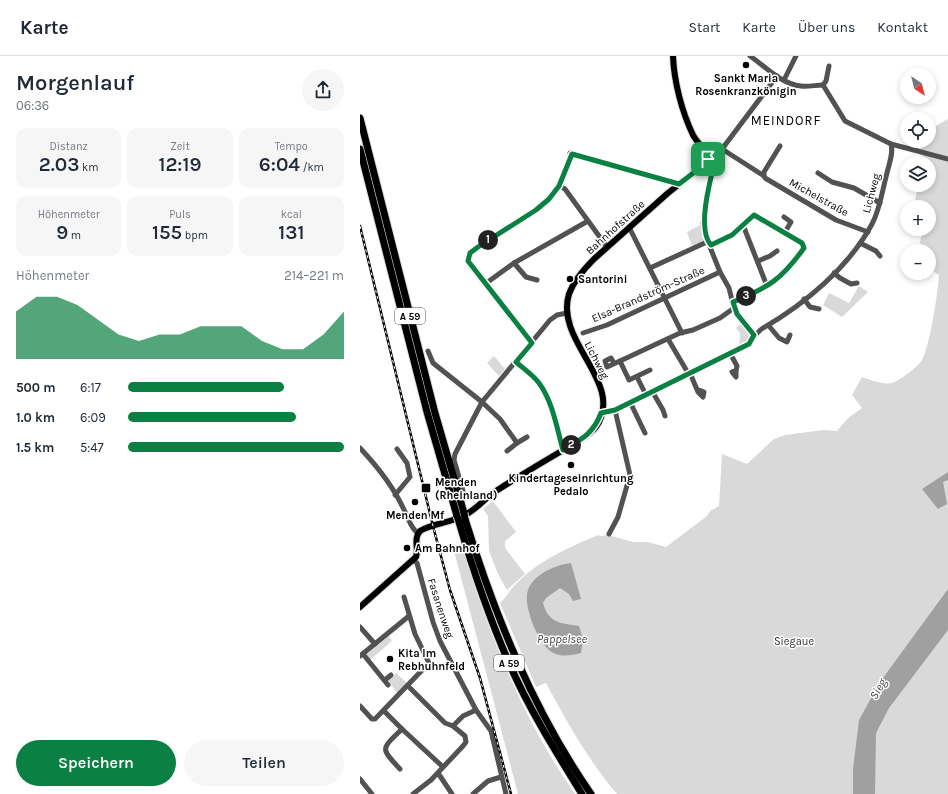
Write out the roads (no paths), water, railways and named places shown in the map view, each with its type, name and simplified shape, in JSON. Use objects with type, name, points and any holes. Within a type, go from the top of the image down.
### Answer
[{"type":"highway","name":"A 59","points":[[360,118],[461,518],[483,598],[510,664],[542,727],[582,794]]},
{"type":"highway","name":"A 59","points":[[360,150],[427,412],[461,518],[515,657],[549,725],[591,794]]},
{"type":"main road","points":[[673,56],[676,80],[688,119],[693,133],[706,153],[708,159]]},
{"type":"main road","name":"Bahnhofstraße","points":[[566,313],[569,294],[575,281],[584,270],[628,227],[705,164],[708,159]]},
{"type":"main road","name":"Lichweg","points":[[566,313],[568,326],[599,385],[602,398],[601,413]]},
{"type":"main road","points":[[360,607],[414,560],[417,552],[416,537],[418,533],[423,529],[454,521],[473,511],[497,490],[590,434],[596,426],[601,413]]},
{"type":"street","points":[[750,56],[784,80],[802,86],[823,85]]},
{"type":"street","points":[[784,80],[796,56]]},
{"type":"street","points":[[823,85],[826,81],[829,66]]},
{"type":"street","points":[[754,335],[734,308],[729,288],[720,272],[703,223],[716,157],[777,76]]},
{"type":"street","points":[[823,85],[845,121],[891,144],[948,159]]},
{"type":"street","name":"Lichweg","points":[[601,413],[615,410],[745,347],[754,335],[769,326],[804,299],[834,273],[868,232],[880,204],[892,148],[891,144]]},
{"type":"street","points":[[764,176],[764,172],[780,146]]},
{"type":"street","name":"Michelstraße","points":[[722,149],[765,178],[836,220],[868,232]]},
{"type":"street","points":[[532,343],[468,261],[470,253],[542,206],[559,186],[570,153],[679,184]]},
{"type":"street","name":"Bahnhofstraße","points":[[708,159],[716,157]]},
{"type":"street","points":[[818,173],[832,182],[854,188],[880,204]]},
{"type":"street","points":[[559,186],[565,189],[607,247]]},
{"type":"street","points":[[711,245],[732,235],[754,215],[802,243],[804,248],[786,272],[767,286],[733,302]]},
{"type":"street","points":[[784,217],[791,222],[785,232]]},
{"type":"street","points":[[485,284],[514,263],[588,221]]},
{"type":"street","points":[[743,225],[767,286]]},
{"type":"street","points":[[628,227],[666,298],[682,333]]},
{"type":"street","points":[[650,268],[707,242],[708,239]]},
{"type":"street","points":[[860,243],[876,251],[880,256]]},
{"type":"street","points":[[758,262],[777,251]]},
{"type":"street","points":[[514,263],[526,277],[537,280]]},
{"type":"street","name":"Elsa-Brandström-Straße","points":[[583,333],[607,325],[720,272]]},
{"type":"street","points":[[834,273],[852,284],[857,283]]},
{"type":"street","points":[[804,299],[810,307],[820,309]]},
{"type":"street","points":[[614,363],[720,318],[734,308]]},
{"type":"street","points":[[465,498],[454,466],[455,454],[482,402],[550,320],[557,315],[566,313]]},
{"type":"street","points":[[769,326],[779,338],[786,342],[790,335]]},
{"type":"street","points":[[668,339],[699,390]]},
{"type":"street","points":[[428,351],[433,363],[482,402],[500,419],[517,443]]},
{"type":"street","points":[[730,353],[737,366],[736,371]]},
{"type":"street","points":[[620,361],[628,379],[632,380],[650,370]]},
{"type":"street","points":[[516,362],[538,382],[544,391],[563,450]]},
{"type":"street","points":[[637,377],[646,394]]},
{"type":"street","points":[[652,391],[665,416]]},
{"type":"street","points":[[630,402],[645,433]]},
{"type":"street","points":[[609,534],[618,517],[630,474],[615,410]]},
{"type":"street","points":[[507,451],[527,437]]},
{"type":"street","points":[[360,448],[371,460],[404,510],[413,529],[418,533]]},
{"type":"street","points":[[395,496],[410,477],[407,463],[397,449]]},
{"type":"street","name":"Fasanenweg","points":[[414,560],[417,563],[433,622],[440,641],[476,710],[491,731],[506,794]]},
{"type":"street","points":[[360,706],[372,719],[375,719],[429,663],[415,634],[404,598]]},
{"type":"street","points":[[391,675],[387,683],[362,655],[409,616]]},
{"type":"street","points":[[360,627],[375,644]]},
{"type":"street","points":[[408,686],[445,723],[453,726],[465,736],[466,742],[438,773],[413,794]]},
{"type":"street","points":[[453,726],[463,716],[476,710]]},
{"type":"street","points":[[384,711],[443,767]]},
{"type":"street","points":[[400,769],[386,754],[385,750],[386,746],[402,729]]},
{"type":"street","points":[[438,773],[452,794]]},
{"type":"street","points":[[473,794],[488,781],[502,777]]},
{"type":"street","points":[[360,779],[372,794]]},
{"type":"water","points":[[948,472],[948,480],[943,482],[947,504],[938,509],[922,489]]},
{"type":"water","name":"Pappelsee","points":[[571,563],[581,599],[573,601],[569,594],[560,588],[546,598],[543,603],[552,619],[561,623],[579,626],[583,639],[581,653],[562,655],[550,651],[539,636],[530,616],[527,597],[531,584],[540,575],[552,568]]},
{"type":"water","name":"Sieg","points":[[948,589],[948,630],[889,708],[876,733],[875,794],[853,794],[853,769],[859,720],[880,682]]},
{"type":"railway","points":[[360,226],[434,530],[450,590],[480,678],[511,794]]},
{"type":"place","name":"Sankt Maria Rosenkranzkönigin","points":[[746,65]]},
{"type":"place","name":"Santorini","points":[[570,279]]},
{"type":"place","name":"Kindertageseinrichtung Pedalo","points":[[571,465]]},
{"type":"place","name":"Menden (Rheinland)","points":[[426,488]]},
{"type":"place","name":"Menden Mf","points":[[415,502]]},
{"type":"place","name":"Am Bahnhof","points":[[407,548]]},
{"type":"place","name":"Kita Im Rebhuhnfeld","points":[[390,659]]},
{"type":"district","name":"MEINDORF","points":[[786,120]]},
{"type":"park label","name":"Siegaue","points":[[794,641]]}]
